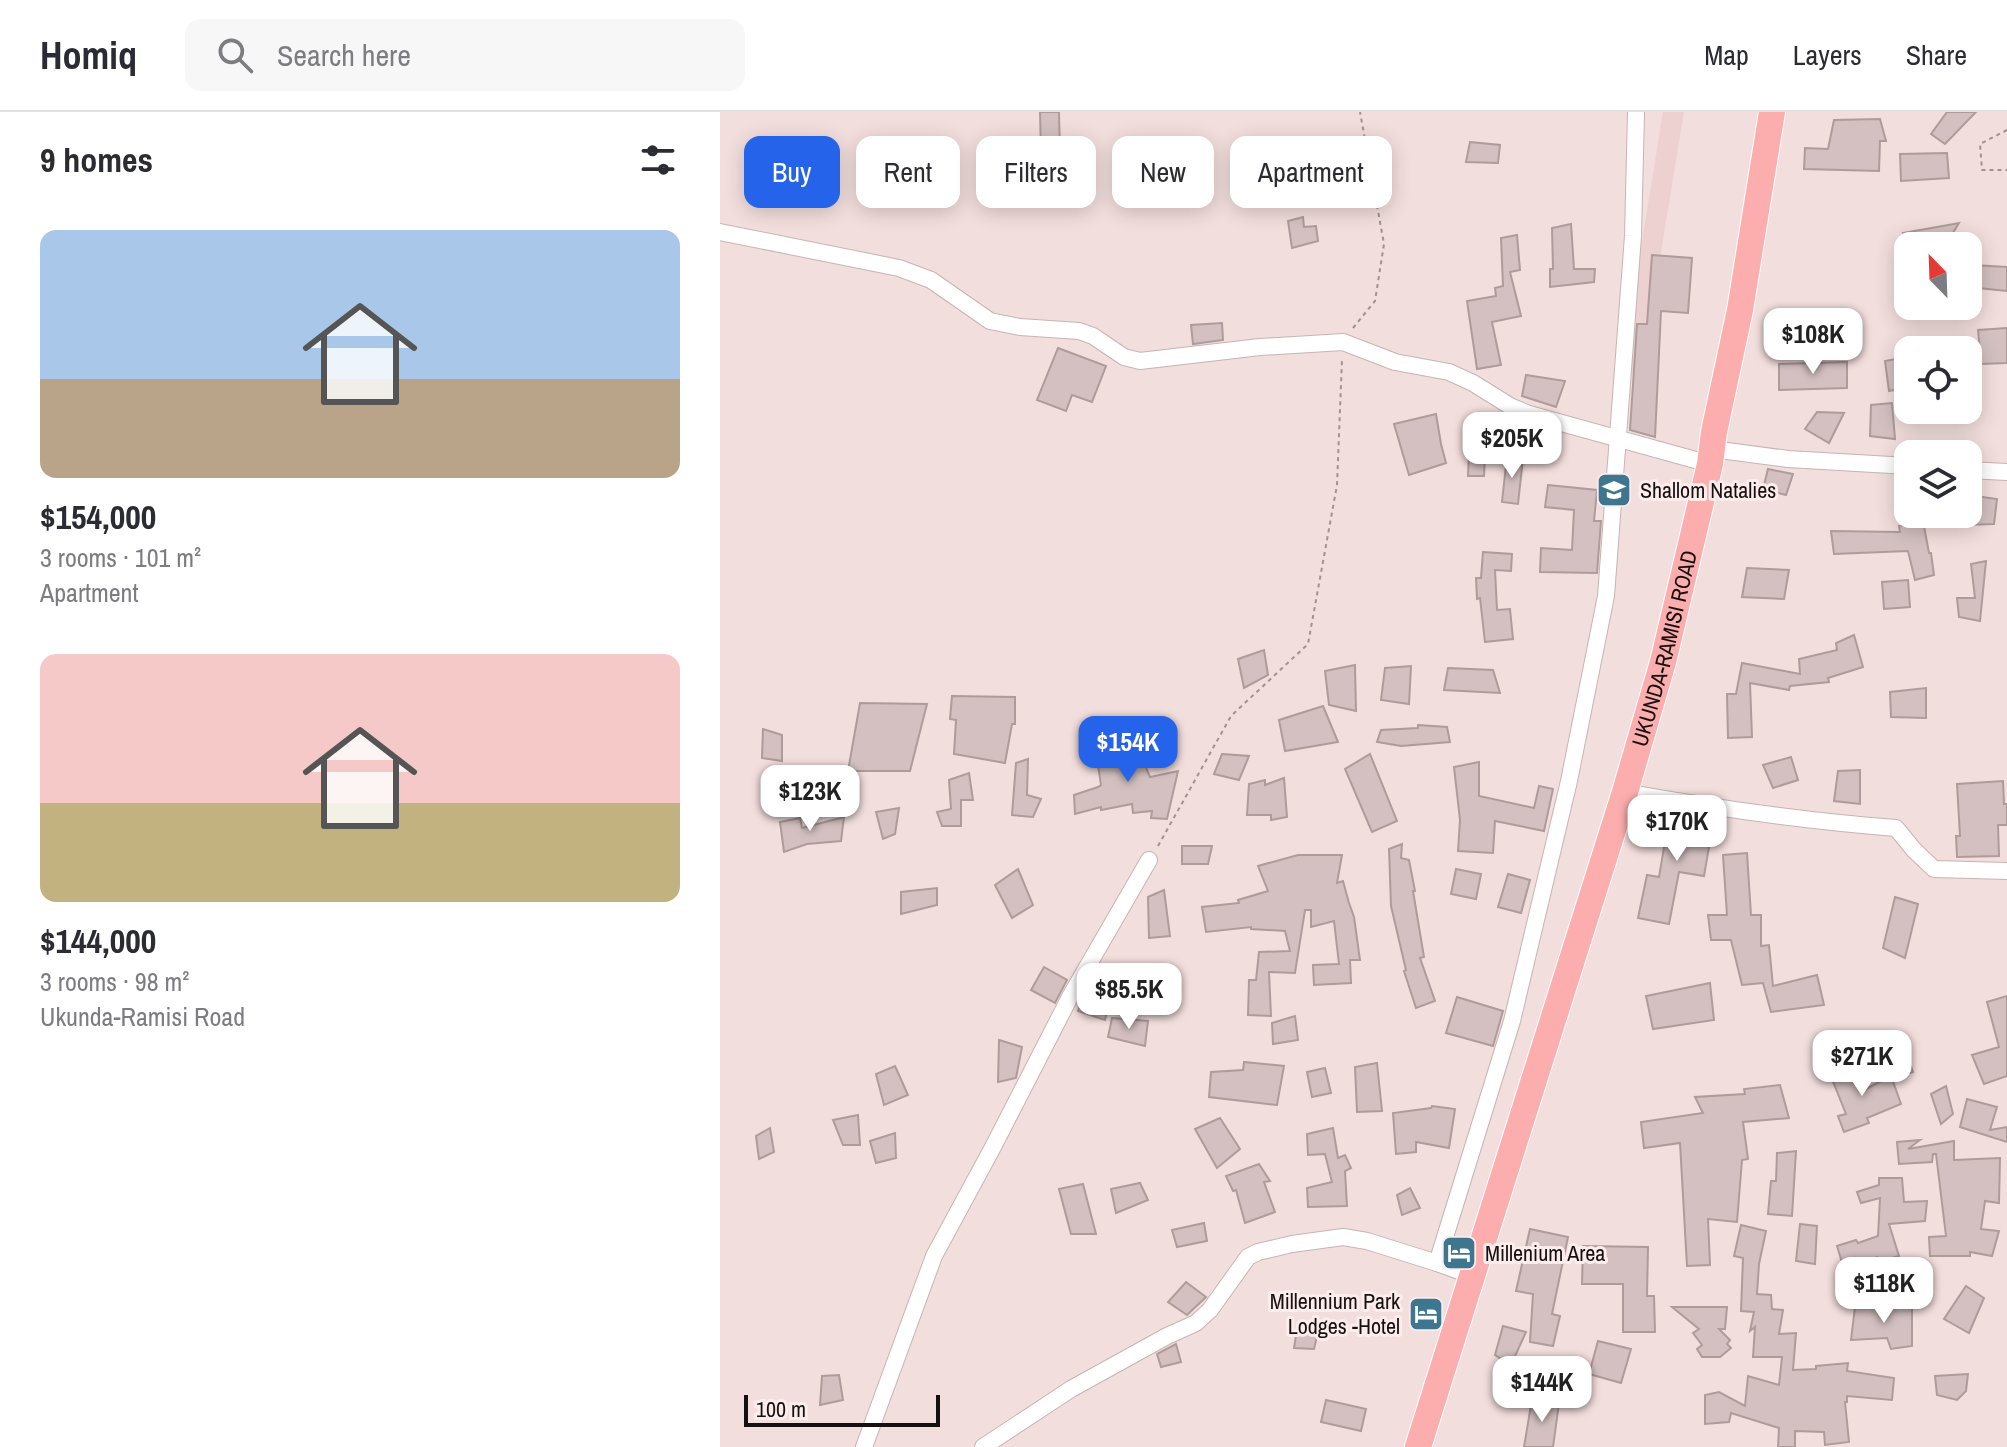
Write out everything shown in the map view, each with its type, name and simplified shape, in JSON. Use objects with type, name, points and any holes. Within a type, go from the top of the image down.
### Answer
[{"type":"highway","name":"UKUNDA-RAMISI ROAD","points":[[1418,1447],[1625,792],[1663,662],[1711,456],[1740,310],[1772,112]]},
{"type":"street","points":[[1437,1263],[1512,1021],[1569,781],[1606,596],[1633,236],[1636,112]]},
{"type":"street","points":[[720,232],[899,268],[931,280],[990,321],[1020,327],[1079,331],[1093,336],[1124,357],[1140,361],[1260,347],[1343,342],[1395,362],[1449,372],[1529,414],[1618,440],[1711,456],[1894,465]]},
{"type":"street","points":[[1982,471],[2007,472]]},
{"type":"street","points":[[1625,792],[1695,805],[1896,828],[1934,869],[2007,871]]},
{"type":"street","points":[[864,1447],[934,1256],[1071,995],[1149,860]]},
{"type":"street","points":[[983,1447],[1071,1389],[1196,1323],[1210,1310],[1248,1257],[1258,1252],[1343,1237],[1367,1241],[1473,1276]]},
{"type":"path","points":[[1149,860],[1231,716],[1308,644],[1337,485],[1343,342],[1375,301],[1384,244],[1360,112]]},
{"type":"path","points":[[2007,130],[1980,144],[1982,170],[2007,170]]},
{"type":"shaded area","points":[[1663,112],[1684,112],[1641,374],[1621,371]]},
{"type":"building","points":[[1040,112],[1059,112],[1060,136],[1041,136]]},
{"type":"building","points":[[1947,112],[1976,112],[1945,144],[1931,134]]},
{"type":"building","points":[[1880,119],[1886,141],[1880,141],[1879,171],[1804,169],[1805,148],[1828,149],[1834,120]]},
{"type":"building","points":[[1470,142],[1500,145],[1498,163],[1466,162]]},
{"type":"building","points":[[1947,153],[1949,178],[1901,181],[1900,154]]},
{"type":"building","points":[[1303,217],[1304,227],[1316,226],[1318,241],[1292,248],[1288,221]]},
{"type":"building","points":[[1959,223],[1954,232],[1909,232]]},
{"type":"building","points":[[1571,224],[1574,269],[1595,269],[1594,282],[1550,287],[1552,228]]},
{"type":"building","points":[[1517,235],[1520,270],[1510,272],[1521,316],[1492,322],[1501,365],[1477,369],[1467,301],[1496,296],[1495,288],[1503,286],[1501,238]]},
{"type":"building","points":[[1652,255],[1692,258],[1688,313],[1661,311],[1655,437],[1630,430],[1637,324],[1647,324]]},
{"type":"building","points":[[1982,266],[2007,267],[2007,291],[1982,288]]},
{"type":"building","points":[[1222,323],[1223,340],[1193,344],[1191,325]]},
{"type":"building","points":[[2007,328],[2007,363],[1982,364],[1982,336],[1979,336],[1978,330]]},
{"type":"building","points":[[1058,348],[1106,366],[1092,402],[1072,395],[1066,411],[1037,400]]},
{"type":"building","points":[[1894,359],[1894,390],[1889,391],[1885,361]]},
{"type":"building","points":[[1847,362],[1847,388],[1779,390],[1779,364]]},
{"type":"building","points":[[1526,375],[1565,381],[1556,407],[1522,396]]},
{"type":"building","points":[[1892,403],[1895,439],[1870,436],[1871,405]]},
{"type":"building","points":[[1817,412],[1844,413],[1829,443],[1805,429]]},
{"type":"building","points":[[1436,414],[1446,463],[1409,475],[1394,424]]},
{"type":"building","points":[[1469,453],[1485,454],[1484,476],[1468,476]]},
{"type":"building","points":[[1507,456],[1523,458],[1518,504],[1502,502]]},
{"type":"building","points":[[1768,469],[1793,474],[1786,495],[1763,489]]},
{"type":"building","points":[[1548,485],[1597,490],[1594,521],[1601,521],[1597,573],[1540,572],[1541,548],[1572,550],[1574,510],[1545,507]]},
{"type":"building","points":[[1982,497],[1997,499],[1994,524],[1982,524]]},
{"type":"building","points":[[1899,528],[1924,528],[1934,575],[1915,580],[1908,551],[1834,554],[1831,531],[1900,532]]},
{"type":"building","points":[[1483,552],[1512,554],[1511,571],[1495,570],[1497,610],[1510,609],[1513,639],[1485,642],[1476,578],[1481,578]]},
{"type":"building","points":[[1986,561],[1980,621],[1959,617],[1957,598],[1975,598],[1971,564]]},
{"type":"building","points":[[1747,568],[1789,570],[1784,599],[1742,597]]},
{"type":"building","points":[[1908,580],[1910,607],[1884,609],[1882,582]]},
{"type":"building","points":[[1854,635],[1863,667],[1828,678],[1829,682],[1790,686],[1789,690],[1750,683],[1752,737],[1728,738],[1727,694],[1736,694],[1742,663],[1800,674],[1799,659],[1837,650],[1836,643]]},
{"type":"building","points":[[1264,650],[1268,675],[1244,688],[1238,659]]},
{"type":"building","points":[[1355,665],[1356,711],[1329,705],[1325,671]]},
{"type":"building","points":[[1411,666],[1409,704],[1381,700],[1385,668]]},
{"type":"building","points":[[1448,668],[1493,670],[1500,693],[1444,690]]},
{"type":"building","points":[[1926,688],[1926,718],[1891,717],[1890,692]]},
{"type":"building","points":[[952,696],[1015,697],[1015,724],[1012,724],[1005,763],[954,754],[956,720],[950,719]]},
{"type":"building","points":[[860,703],[927,704],[910,771],[848,771]]},
{"type":"building","points":[[1323,706],[1338,742],[1285,751],[1279,720]]},
{"type":"building","points":[[1418,725],[1447,727],[1450,742],[1401,746],[1377,742],[1381,730],[1418,728]]},
{"type":"building","points":[[763,729],[782,735],[782,761],[762,758]]},
{"type":"building","points":[[1134,739],[1150,777],[1178,771],[1167,819],[1151,818],[1152,811],[1133,813],[1132,804],[1101,810],[1101,807],[1075,814],[1074,795],[1101,785],[1096,752]]},
{"type":"building","points":[[1222,754],[1249,756],[1239,780],[1214,774]]},
{"type":"building","points":[[1370,754],[1397,821],[1372,832],[1345,769]]},
{"type":"building","points":[[1791,757],[1798,780],[1773,788],[1763,765]]},
{"type":"building","points":[[1028,759],[1027,795],[1041,799],[1033,817],[1012,815],[1016,763]]},
{"type":"building","points":[[1479,762],[1479,796],[1534,808],[1539,786],[1553,789],[1544,831],[1495,821],[1493,853],[1458,851],[1460,820],[1454,767]]},
{"type":"building","points":[[1860,770],[1860,804],[1834,801],[1838,771]]},
{"type":"building","points":[[969,773],[973,800],[961,800],[961,826],[942,826],[937,812],[951,809],[949,780]]},
{"type":"building","points":[[1284,778],[1287,817],[1271,820],[1271,815],[1247,815],[1249,784],[1265,780],[1265,785]]},
{"type":"building","points":[[2003,781],[2007,825],[1998,825],[1999,856],[1957,857],[1956,836],[1960,836],[1957,784]]},
{"type":"building","points":[[899,808],[895,834],[883,839],[876,812]]},
{"type":"building","points":[[1670,811],[1714,818],[1704,876],[1679,872],[1669,924],[1638,918],[1647,875],[1659,877]]},
{"type":"building","points":[[844,817],[841,841],[807,844],[784,852],[780,822],[800,818],[802,828]]},
{"type":"building","points":[[1402,844],[1401,858],[1409,860],[1415,891],[1424,957],[1420,958],[1435,1001],[1416,1008],[1404,971],[1391,906],[1389,849]]},
{"type":"building","points":[[1182,846],[1212,846],[1208,864],[1182,864]]},
{"type":"building","points":[[1747,853],[1751,915],[1761,915],[1761,946],[1769,945],[1773,986],[1817,975],[1824,1005],[1771,1012],[1763,983],[1742,985],[1731,940],[1711,940],[1708,915],[1727,915],[1723,855]]},
{"type":"building","points":[[1298,855],[1342,855],[1337,883],[1343,881],[1354,917],[1360,960],[1350,960],[1351,983],[1314,985],[1313,965],[1339,964],[1334,921],[1311,927],[1311,910],[1305,910],[1295,973],[1269,972],[1271,1016],[1248,1015],[1249,980],[1256,980],[1259,952],[1290,951],[1285,931],[1251,927],[1206,932],[1202,907],[1239,903],[1238,900],[1268,891],[1258,866]]},
{"type":"building","points":[[1018,869],[1033,905],[1012,918],[995,885]]},
{"type":"building","points":[[1456,869],[1481,874],[1476,899],[1451,894]]},
{"type":"building","points":[[1508,874],[1530,880],[1521,913],[1498,907]]},
{"type":"building","points":[[937,888],[937,905],[901,914],[901,892]]},
{"type":"building","points":[[1164,890],[1170,936],[1149,938],[1148,897]]},
{"type":"building","points":[[1895,897],[1918,904],[1905,958],[1883,948]]},
{"type":"building","points":[[1044,967],[1067,980],[1055,1003],[1031,990]]},
{"type":"building","points":[[1710,983],[1714,1020],[1653,1029],[1646,996]]},
{"type":"building","points":[[1111,992],[1105,1020],[1078,1011],[1084,995]]},
{"type":"building","points":[[2007,996],[2007,1076],[1984,1084],[1972,1055],[1999,1047],[1987,1002]]},
{"type":"building","points":[[1457,997],[1503,1011],[1493,1046],[1446,1033]]},
{"type":"building","points":[[1295,1016],[1298,1040],[1273,1044],[1272,1023]]},
{"type":"building","points":[[1112,1018],[1148,1021],[1145,1046],[1108,1037]]},
{"type":"building","points":[[999,1040],[1022,1047],[1016,1078],[998,1082]]},
{"type":"building","points":[[1905,1050],[1913,1072],[1898,1076],[1888,1059]]},
{"type":"building","points":[[1244,1062],[1284,1066],[1277,1105],[1209,1097],[1211,1072],[1243,1070]]},
{"type":"building","points":[[1377,1063],[1382,1111],[1357,1112],[1355,1067]]},
{"type":"building","points":[[1851,1065],[1862,1091],[1891,1076],[1901,1104],[1867,1118],[1869,1123],[1844,1132],[1838,1116],[1846,1114],[1830,1074]]},
{"type":"building","points":[[895,1066],[908,1095],[884,1105],[876,1074]]},
{"type":"building","points":[[1325,1068],[1331,1093],[1312,1097],[1307,1072]]},
{"type":"building","points":[[1780,1085],[1789,1118],[1743,1122],[1748,1159],[1742,1160],[1737,1222],[1708,1219],[1710,1265],[1687,1266],[1680,1143],[1644,1148],[1641,1122],[1703,1113],[1695,1097],[1745,1094],[1744,1089]]},
{"type":"building","points":[[1946,1086],[1953,1114],[1941,1124],[1931,1094]]},
{"type":"building","points":[[1967,1099],[1997,1107],[1990,1130],[2007,1127],[2007,1142],[1960,1127]]},
{"type":"building","points":[[1432,1106],[1455,1109],[1449,1148],[1416,1142],[1416,1152],[1396,1154],[1393,1113]]},
{"type":"building","points":[[858,1115],[860,1145],[843,1145],[833,1120]]},
{"type":"building","points":[[1220,1118],[1240,1149],[1217,1168],[1195,1129]]},
{"type":"building","points":[[770,1128],[774,1152],[759,1159],[756,1136]]},
{"type":"building","points":[[1333,1128],[1338,1158],[1345,1155],[1351,1168],[1345,1171],[1347,1206],[1308,1207],[1307,1188],[1332,1182],[1325,1154],[1308,1155],[1307,1134]]},
{"type":"building","points":[[895,1133],[896,1158],[876,1163],[870,1141]]},
{"type":"building","points":[[1920,1140],[1908,1149],[1954,1141],[1954,1160],[2000,1158],[1999,1203],[1985,1201],[1981,1229],[1999,1231],[1992,1256],[1970,1252],[1970,1256],[1930,1256],[1929,1237],[1946,1236],[1936,1154],[1933,1154],[1932,1162],[1899,1164],[1897,1142]]},
{"type":"building","points":[[1796,1151],[1792,1216],[1768,1214],[1771,1181],[1776,1181],[1777,1153]]},
{"type":"building","points":[[1259,1164],[1270,1181],[1264,1182],[1275,1212],[1245,1223],[1236,1190],[1233,1191],[1226,1176]]},
{"type":"building","points":[[1879,1178],[1902,1178],[1904,1202],[1927,1201],[1925,1221],[1889,1224],[1899,1256],[1878,1262],[1877,1257],[1844,1269],[1837,1246],[1878,1236],[1880,1198],[1861,1203],[1857,1192],[1879,1185]]},
{"type":"building","points":[[1140,1183],[1148,1200],[1116,1213],[1111,1189]]},
{"type":"building","points":[[1083,1184],[1096,1234],[1071,1234],[1059,1189]]},
{"type":"building","points":[[1410,1188],[1420,1208],[1402,1215],[1397,1195]]},
{"type":"building","points":[[1204,1223],[1207,1241],[1177,1247],[1172,1230]]},
{"type":"building","points":[[1800,1224],[1817,1226],[1815,1264],[1796,1261]]},
{"type":"building","points":[[1741,1225],[1766,1231],[1757,1294],[1771,1295],[1772,1309],[1783,1310],[1779,1334],[1796,1333],[1793,1370],[1848,1363],[1847,1371],[1894,1378],[1892,1400],[1847,1396],[1849,1442],[1825,1445],[1824,1432],[1795,1431],[1795,1447],[1778,1447],[1779,1428],[1731,1413],[1729,1422],[1705,1424],[1705,1395],[1719,1392],[1745,1406],[1748,1376],[1779,1385],[1782,1357],[1753,1357],[1755,1327],[1750,1331],[1754,1312],[1741,1311],[1743,1258],[1734,1256]]},
{"type":"building","points":[[1530,1229],[1568,1237],[1552,1314],[1560,1316],[1553,1346],[1530,1342],[1533,1294],[1516,1291]]},
{"type":"building","points":[[1583,1246],[1648,1247],[1647,1296],[1654,1296],[1655,1332],[1623,1332],[1623,1284],[1582,1284]]},
{"type":"building","points":[[1851,1275],[1863,1290],[1848,1301],[1837,1286]]},
{"type":"building","points":[[1186,1282],[1206,1297],[1187,1315],[1168,1302]]},
{"type":"building","points":[[1966,1286],[1984,1298],[1969,1333],[1944,1319]]},
{"type":"building","points":[[1912,1305],[1912,1346],[1891,1349],[1887,1338],[1851,1340],[1855,1307]]},
{"type":"building","points":[[1672,1307],[1727,1307],[1725,1329],[1719,1329],[1730,1340],[1727,1344],[1731,1348],[1720,1357],[1702,1357],[1697,1349],[1702,1345],[1693,1333],[1699,1329]]},
{"type":"building","points":[[1503,1326],[1526,1332],[1511,1365],[1495,1355]]},
{"type":"building","points":[[1297,1329],[1318,1332],[1314,1349],[1294,1348]]},
{"type":"building","points":[[1598,1341],[1631,1349],[1621,1383],[1589,1374]]},
{"type":"building","points":[[1176,1344],[1181,1362],[1161,1367],[1157,1354]]},
{"type":"building","points":[[1968,1374],[1966,1391],[1957,1400],[1937,1395],[1935,1376]]},
{"type":"building","points":[[839,1375],[843,1400],[820,1405],[822,1376]]},
{"type":"building","points":[[1532,1399],[1559,1403],[1553,1447],[1524,1447]]},
{"type":"building","points":[[1326,1400],[1366,1409],[1361,1431],[1321,1422]]},
{"type":"place","name":"Shallom Natalies","points":[[1614,490]]},
{"type":"place","name":"Millenium Area","points":[[1459,1253]]},
{"type":"place","name":"Millennium Park Lodges -Hotel","points":[[1426,1314]]}]
